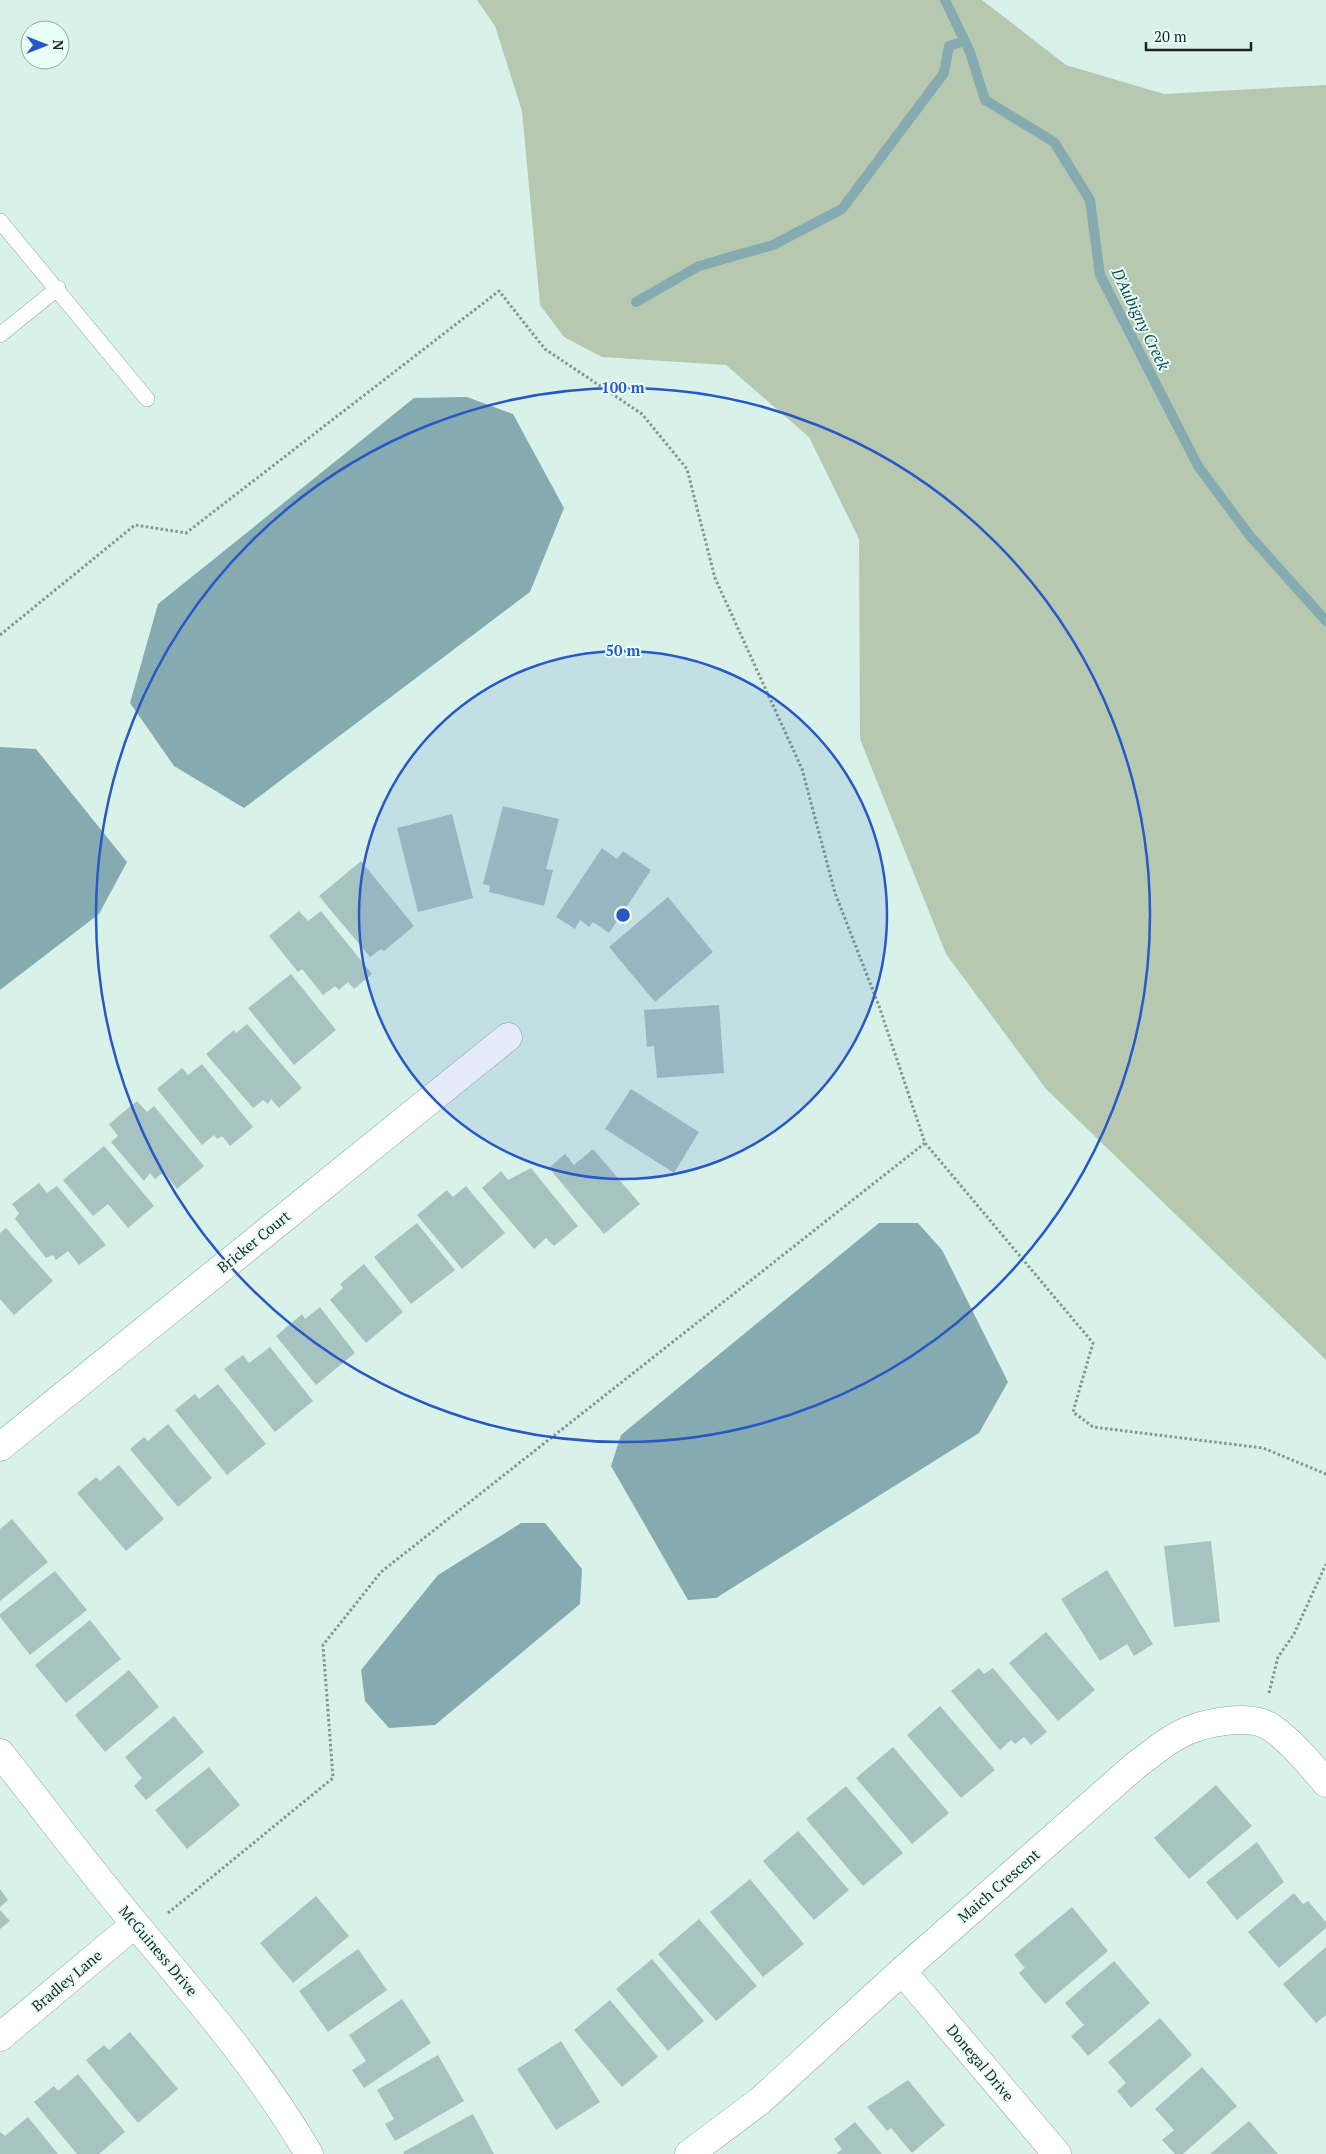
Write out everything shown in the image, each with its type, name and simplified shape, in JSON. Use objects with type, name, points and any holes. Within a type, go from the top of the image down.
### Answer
[{"type":"street","name":"Bricker Court","points":[[0,1448],[508,1037]]},
{"type":"street","name":"Maich Crescent","points":[[689,2154],[761,2100],[902,1971],[1136,1765],[1177,1735],[1218,1722],[1242,1718],[1271,1727],[1300,1752],[1326,1783]]},
{"type":"street","name":"McGuiness Drive","points":[[0,1753],[139,1929],[223,2027],[287,2117],[309,2154]]},
{"type":"street","name":"Bradley Lane","points":[[0,2037],[139,1929]]},
{"type":"street","name":"Donegal Drive","points":[[902,1971],[1057,2154]]},
{"type":"lane","points":[[0,221],[58,288],[147,399]]},
{"type":"lane","points":[[0,335],[58,288]]},
{"type":"path","points":[[0,635],[135,525],[186,533],[499,291],[545,349],[642,414],[687,469],[715,578],[802,769],[835,894],[878,1006],[925,1143],[1093,1342],[1073,1412],[1093,1427],[1263,1448],[1326,1474]]},
{"type":"path","points":[[139,1929],[333,1778],[323,1645],[381,1572],[925,1143]]},
{"type":"path","points":[[1260,1724],[1278,1657],[1294,1634],[1326,1564]]},
{"type":"green space","points":[[477,0],[982,0],[1066,65],[1164,94],[1326,85],[1326,1360],[1046,1089],[946,954],[860,739],[859,539],[809,437],[726,365],[602,357],[564,337],[540,305],[522,111],[495,26]]},
{"type":"water","points":[[467,397],[513,414],[564,508],[530,592],[244,808],[174,766],[130,703],[158,604],[414,398]]},
{"type":"water","points":[[0,747],[36,749],[127,862],[99,914],[0,990]]},
{"type":"water","points":[[879,1223],[918,1223],[942,1250],[1008,1382],[979,1433],[716,1598],[688,1600],[611,1466],[621,1435]]},
{"type":"water","points":[[521,1523],[545,1523],[582,1569],[580,1604],[435,1725],[389,1728],[365,1701],[361,1670],[438,1575]]},
{"type":"building","points":[[503,806],[559,819],[546,869],[553,870],[544,906],[489,892],[490,886],[483,884]]},
{"type":"building","points":[[452,814],[473,898],[418,912],[397,828]]},
{"type":"building","points":[[602,848],[617,859],[623,851],[651,870],[609,933],[593,922],[589,927],[580,920],[575,929],[556,917]]},
{"type":"building","points":[[361,861],[414,926],[384,951],[381,949],[370,957],[319,896]]},
{"type":"building","points":[[668,897],[713,952],[655,1002],[609,947]]},
{"type":"building","points":[[299,911],[308,921],[321,911],[372,974],[354,989],[348,982],[339,990],[335,986],[323,995],[302,969],[298,972],[269,936]]},
{"type":"building","points":[[291,974],[336,1030],[294,1065],[248,1008]]},
{"type":"building","points":[[719,1005],[724,1073],[657,1078],[654,1046],[647,1047],[644,1010]]},
{"type":"building","points":[[247,1024],[302,1088],[279,1108],[271,1099],[268,1104],[263,1100],[253,1108],[206,1054],[234,1030],[236,1033]]},
{"type":"building","points":[[202,1064],[253,1127],[230,1146],[222,1136],[217,1139],[214,1135],[202,1145],[157,1089],[182,1068],[188,1075]]},
{"type":"building","points":[[631,1089],[699,1132],[674,1173],[605,1129]]},
{"type":"building","points":[[137,1101],[147,1112],[154,1106],[204,1166],[177,1189],[164,1172],[155,1179],[150,1173],[144,1181],[111,1142],[118,1136],[109,1124]]},
{"type":"building","points":[[104,1146],[154,1206],[128,1228],[108,1204],[93,1216],[63,1180]]},
{"type":"building","points":[[593,1149],[640,1204],[604,1234],[549,1168],[565,1154],[574,1165]]},
{"type":"building","points":[[531,1168],[578,1226],[554,1246],[546,1238],[534,1249],[482,1188],[501,1171],[508,1180]]},
{"type":"building","points":[[39,1183],[47,1193],[57,1186],[106,1245],[79,1265],[68,1251],[56,1260],[53,1255],[46,1258],[15,1219],[19,1213],[12,1204]]},
{"type":"building","points":[[466,1186],[505,1233],[462,1269],[417,1215],[447,1190],[453,1197]]},
{"type":"building","points":[[417,1223],[455,1270],[411,1304],[374,1257]]},
{"type":"building","points":[[6,1228],[53,1281],[14,1315],[0,1299],[0,1233]]},
{"type":"building","points":[[364,1264],[403,1312],[366,1343],[330,1300],[343,1288],[340,1284]]},
{"type":"building","points":[[320,1307],[355,1353],[316,1385],[276,1336],[302,1314],[305,1319]]},
{"type":"building","points":[[270,1347],[313,1401],[275,1432],[224,1369],[243,1355],[249,1363]]},
{"type":"building","points":[[218,1384],[266,1444],[227,1475],[175,1410],[195,1394],[199,1399]]},
{"type":"building","points":[[168,1424],[212,1478],[178,1507],[130,1449],[144,1437],[148,1441]]},
{"type":"building","points":[[119,1465],[164,1519],[126,1551],[77,1493],[96,1477],[100,1481]]},
{"type":"building","points":[[12,1519],[48,1562],[0,1601],[0,1529]]},
{"type":"building","points":[[1211,1541],[1220,1622],[1174,1627],[1164,1546]]},
{"type":"building","points":[[1107,1570],[1153,1644],[1134,1656],[1127,1644],[1100,1661],[1061,1599]]},
{"type":"building","points":[[55,1571],[87,1610],[30,1655],[0,1617],[0,1614]]},
{"type":"building","points":[[90,1620],[121,1659],[66,1703],[35,1665]]},
{"type":"building","points":[[1046,1632],[1095,1690],[1058,1721],[1009,1663]]},
{"type":"building","points":[[979,1668],[984,1674],[993,1668],[1047,1732],[1031,1745],[1024,1737],[1015,1744],[1011,1740],[1000,1750],[951,1691]]},
{"type":"building","points":[[129,1670],[159,1707],[105,1752],[75,1715]]},
{"type":"building","points":[[940,1706],[995,1770],[961,1798],[907,1735]]},
{"type":"building","points":[[174,1716],[204,1752],[146,1800],[134,1786],[142,1778],[125,1757]]},
{"type":"building","points":[[893,1747],[949,1813],[912,1844],[856,1778]]},
{"type":"building","points":[[209,1767],[240,1805],[187,1849],[155,1810]]},
{"type":"building","points":[[1216,1785],[1252,1826],[1189,1879],[1154,1838]]},
{"type":"building","points":[[846,1786],[903,1853],[863,1886],[806,1819]]},
{"type":"building","points":[[798,1831],[849,1890],[814,1920],[763,1861]]},
{"type":"building","points":[[1257,1842],[1284,1882],[1237,1920],[1206,1882]]},
{"type":"building","points":[[750,1879],[804,1944],[763,1977],[710,1912]]},
{"type":"building","points":[[0,1889],[8,1900],[0,1907]]},
{"type":"building","points":[[1294,1893],[1303,1904],[1308,1901],[1326,1922],[1326,1928],[1279,1968],[1248,1932]]},
{"type":"building","points":[[316,1896],[349,1936],[293,1983],[260,1943]]},
{"type":"building","points":[[1072,1907],[1108,1951],[1045,2004],[1019,1973],[1025,1968],[1014,1955]]},
{"type":"building","points":[[0,1910],[10,1921],[0,1929]]},
{"type":"building","points":[[699,1919],[757,1986],[716,2021],[658,1954]]},
{"type":"building","points":[[1326,1947],[1326,2015],[1316,2023],[1283,1984]]},
{"type":"building","points":[[358,1949],[387,1990],[328,2032],[299,1991]]},
{"type":"building","points":[[652,1959],[704,2021],[668,2051],[616,1989]]},
{"type":"building","points":[[1114,1961],[1150,2003],[1088,2056],[1071,2036],[1084,2025],[1065,2003]]},
{"type":"building","points":[[402,1999],[431,2043],[364,2088],[352,2070],[366,2061],[349,2035]]},
{"type":"building","points":[[610,2000],[658,2057],[622,2087],[574,2030]]},
{"type":"building","points":[[1160,2018],[1192,2055],[1131,2108],[1117,2091],[1126,2083],[1108,2062]]},
{"type":"building","points":[[130,2032],[178,2089],[138,2123],[86,2060],[104,2045],[109,2050]]},
{"type":"building","points":[[561,2041],[600,2102],[556,2130],[517,2069]]},
{"type":"building","points":[[438,2055],[464,2101],[395,2141],[385,2124],[394,2119],[377,2090]]},
{"type":"building","points":[[1202,2067],[1237,2106],[1183,2154],[1175,2154],[1162,2140],[1174,2130],[1155,2109]]},
{"type":"building","points":[[78,2074],[125,2132],[99,2154],[77,2154],[34,2102],[54,2086],[58,2091]]},
{"type":"building","points":[[908,2080],[945,2125],[912,2153],[891,2128],[887,2131],[867,2107]]},
{"type":"building","points":[[473,2114],[494,2154],[404,2154],[403,2152]]},
{"type":"building","points":[[28,2117],[58,2154],[0,2154],[0,2132],[5,2136]]},
{"type":"building","points":[[1249,2121],[1278,2154],[1210,2154]]},
{"type":"building","points":[[855,2122],[882,2154],[836,2154],[842,2149],[834,2139]]},
{"type":"waterway","name":"D'Aubigny Creek","points":[[945,0],[970,52],[985,100],[1054,142],[1090,200],[1100,275],[1198,466],[1250,536],[1326,621]]},
{"type":"waterway","points":[[636,302],[699,266],[773,245],[842,209],[944,73],[949,46],[965,41]]}]
